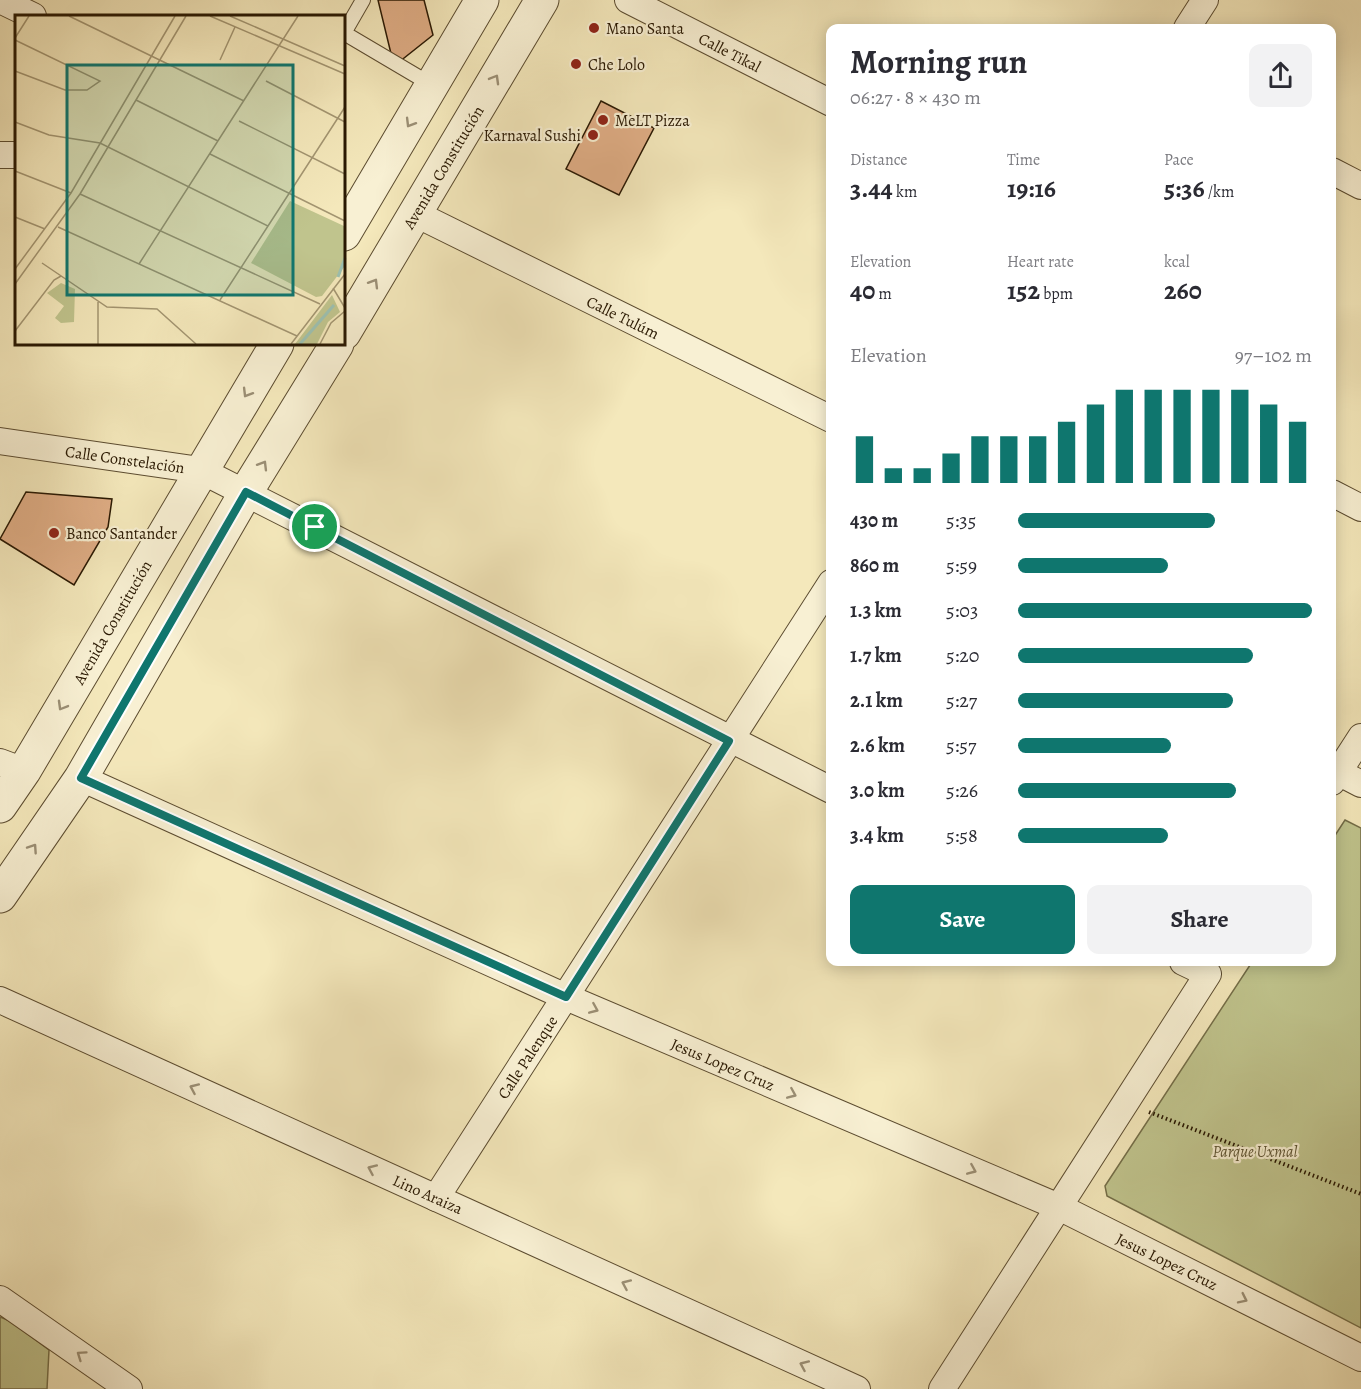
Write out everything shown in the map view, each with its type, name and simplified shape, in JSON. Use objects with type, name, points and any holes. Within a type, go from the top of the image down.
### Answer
[{"type":"street","points":[[0,0],[31,15]]},
{"type":"street","points":[[345,232],[482,0]]},
{"type":"street","name":"Avenida Constitución","points":[[345,331],[542,0]]},
{"type":"street","name":"Calle Tikal","points":[[628,0],[826,101]]},
{"type":"street","points":[[1190,24],[1205,0]]},
{"type":"street","points":[[1336,173],[1361,186]]},
{"type":"street","name":"Calle Tulúm","points":[[416,214],[826,417]]},
{"type":"street","name":"Avenida Constitución","points":[[0,806],[12,767],[276,345]]},
{"type":"street","points":[[0,896],[81,778],[246,492],[336,345]]},
{"type":"street","name":"Calle Constelación","points":[[0,441],[200,470],[729,741],[826,788]]},
{"type":"street","points":[[1336,495],[1361,508]]},
{"type":"street","name":"Calle Palenque","points":[[436,1198],[826,591]]},
{"type":"street","points":[[1336,771],[1361,737]]},
{"type":"street","points":[[1336,775],[1361,784]]},
{"type":"street","name":"Jesus Lopez Cruz","points":[[81,778],[566,997],[1061,1208],[1361,1358]]},
{"type":"street","points":[[942,1389],[1061,1208],[1212,968]]},
{"type":"street","name":"Lino Araiza","points":[[0,1000],[857,1389]]},
{"type":"street","points":[[0,1299],[129,1389]]},
{"type":"lane","points":[[345,31],[363,0]]},
{"type":"lane","points":[[345,34],[432,85]]},
{"type":"path","points":[[1143,1110],[1361,1194]]},
{"type":"green space","name":"Parque Uxmal","points":[[1345,820],[1361,828],[1361,1328],[1107,1196],[1105,1186],[1249,966],[1336,966],[1336,834]]},
{"type":"green space","points":[[0,1317],[10,1321],[49,1350],[47,1389],[0,1389]]},
{"type":"building","points":[[378,0],[424,0],[433,35],[394,66]]},
{"type":"building","points":[[601,101],[654,128],[619,195],[566,169]]},
{"type":"building","name":"Banco Santander","points":[[26,492],[112,499],[108,527],[74,585],[0,539]]},
{"type":"place","name":"Mano Santa","points":[[594,28]]},
{"type":"place","name":"Che Lolo","points":[[576,64]]},
{"type":"place","name":"MeLT Pizza","points":[[603,120]]},
{"type":"place","name":"Karnaval Sushi","points":[[593,135]]},
{"type":"place","name":"Banco Santander","points":[[54,533]]},
{"type":"route","points":[[246,492],[315,527],[729,741],[566,997],[81,778],[246,492]]}]
